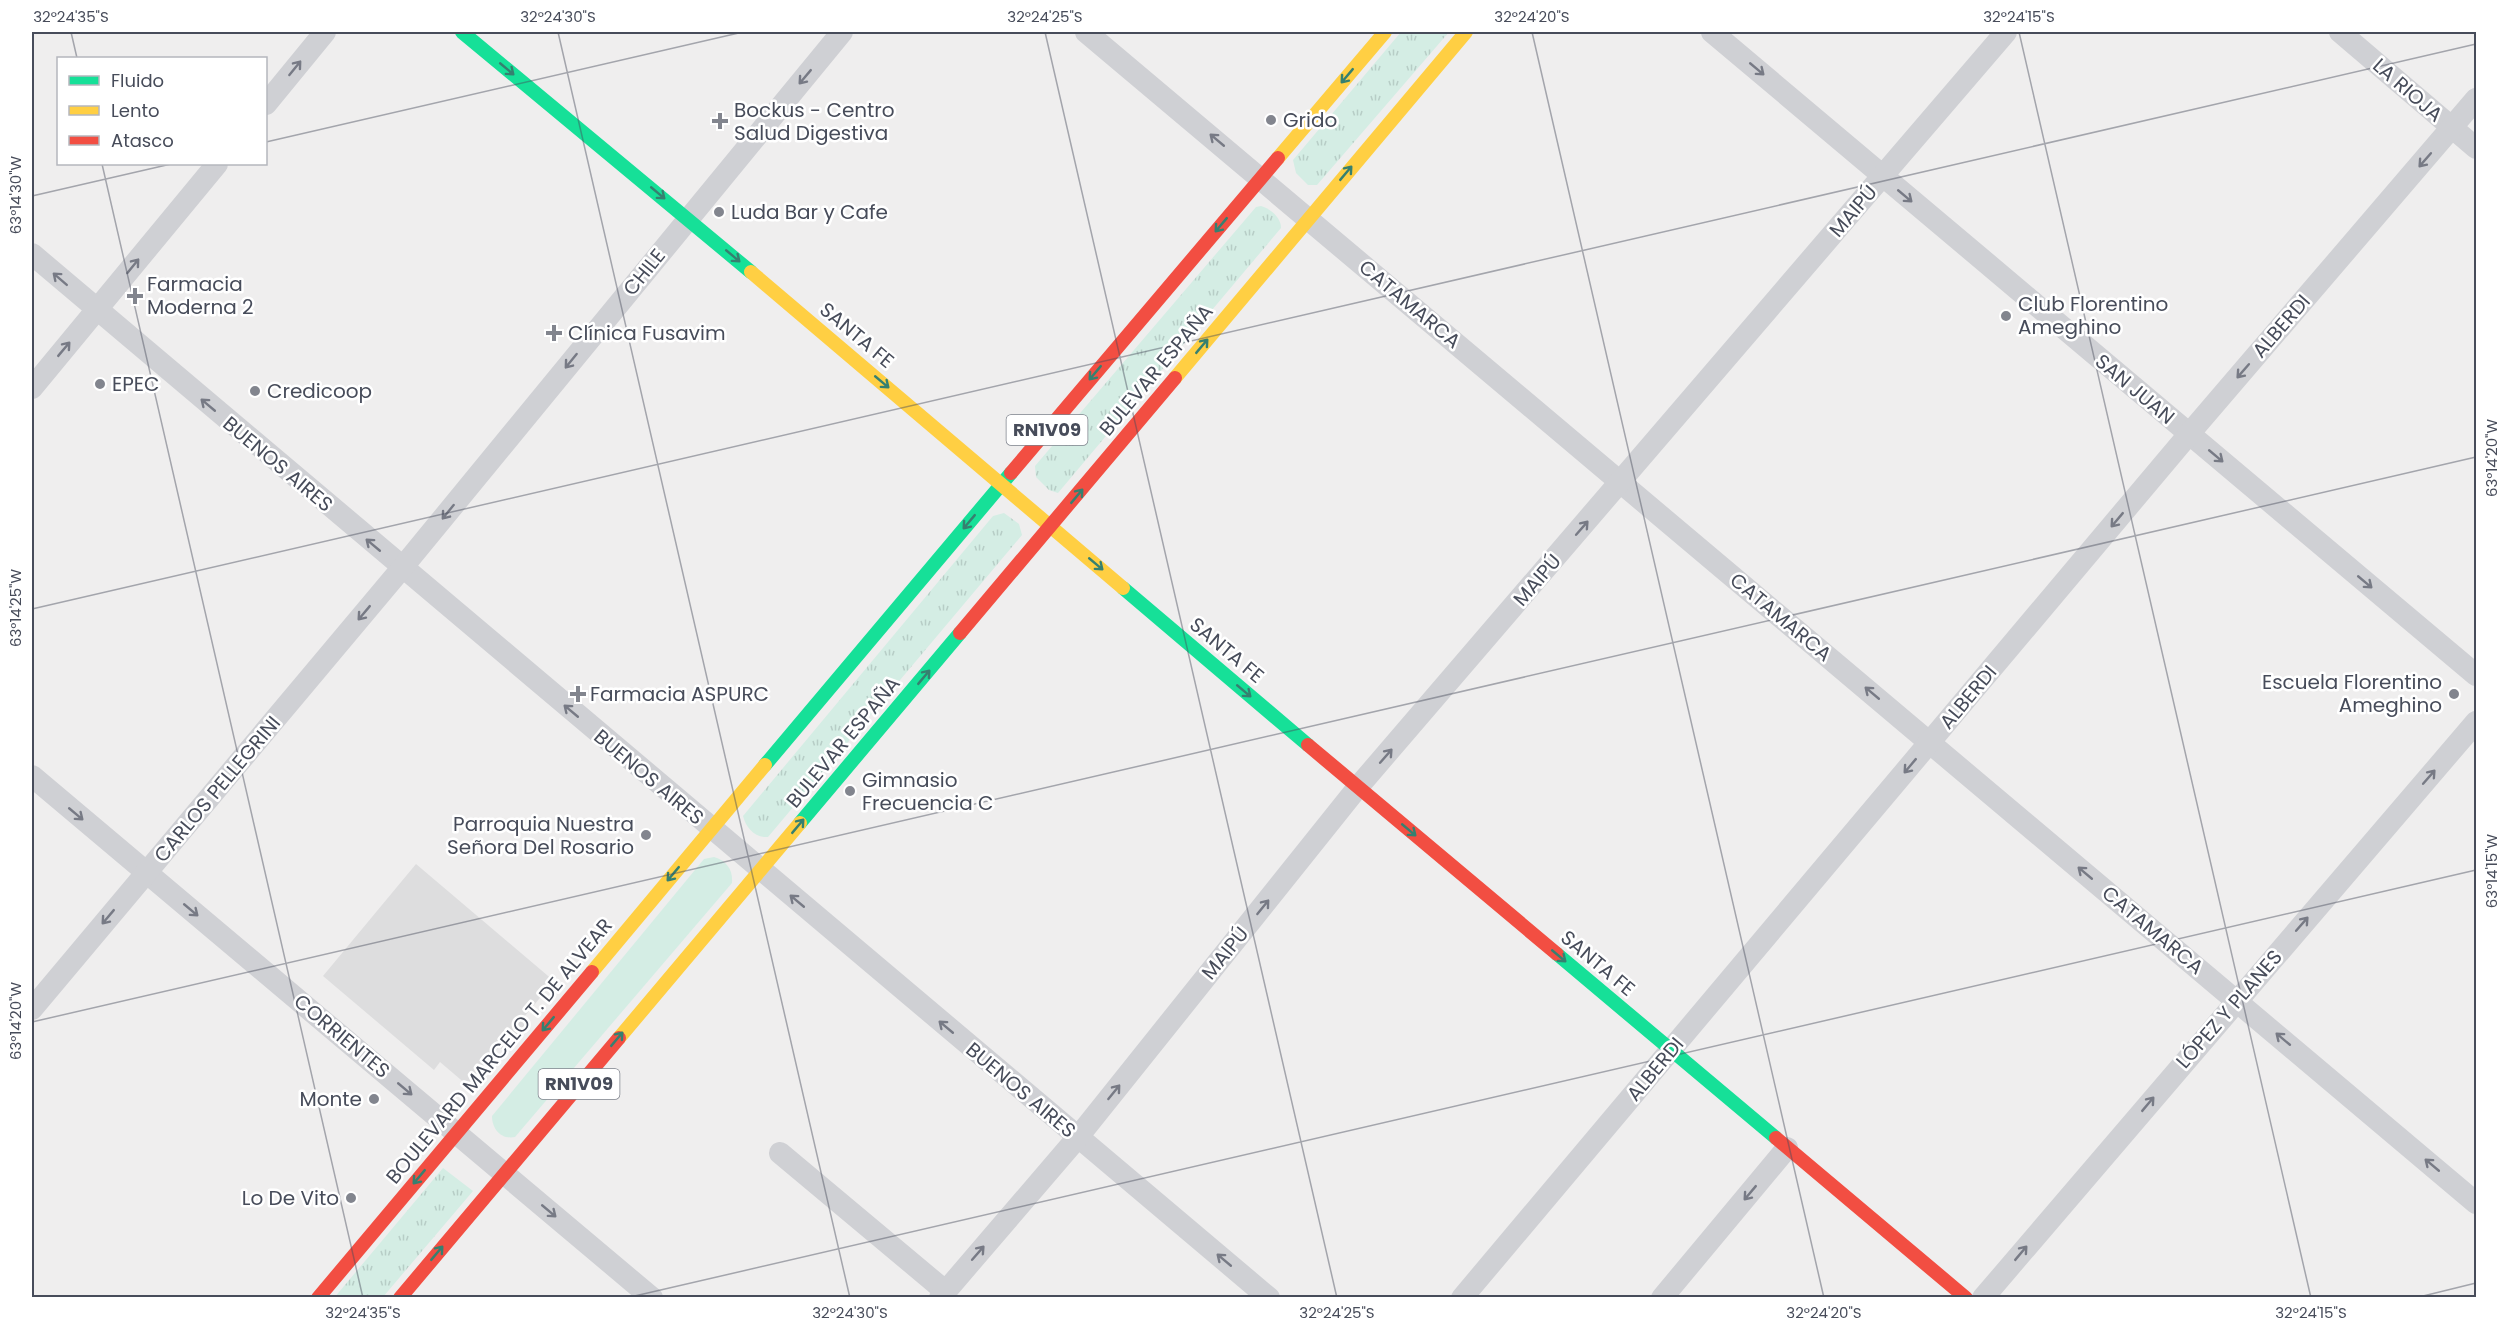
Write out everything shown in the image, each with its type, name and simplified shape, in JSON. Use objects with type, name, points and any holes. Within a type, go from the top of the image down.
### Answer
[{"type":"main road","name":"SANTA FE","points":[[462,32],[688,218],[1358,787],[1966,1298]]},
{"type":"main road","name":"RN1V09","points":[[711,829],[1385,32]]},
{"type":"main road","name":"BULEVAR ESPAÑA","points":[[760,870],[1466,32]]},
{"type":"main road","name":"BOULEVARD MARCELO T. DE ALVEAR","points":[[318,1298],[711,829]]},
{"type":"main road","name":"RN1V09","points":[[400,1298],[760,870]]},
{"type":"street","points":[[267,103],[325,32]]},
{"type":"street","name":"CHILE","points":[[402,568],[842,32]]},
{"type":"street","name":"CATAMARCA","points":[[1086,32],[2476,1203]]},
{"type":"street","name":"SAN JUAN","points":[[1712,32],[2476,675]]},
{"type":"street","name":"MAIPÚ","points":[[943,1294],[1078,1137],[1358,787],[2006,32]]},
{"type":"street","name":"LA RIOJA","points":[[2340,32],[2476,148]]},
{"type":"street","name":"ALBERDI","points":[[1462,1298],[2189,434],[2476,99]]},
{"type":"street","points":[[32,388],[216,165]]},
{"type":"street","name":"BUENOS AIRES","points":[[32,254],[96,311],[1269,1298]]},
{"type":"street","name":"CARLOS PELLEGRINI","points":[[32,1009],[402,568]]},
{"type":"street","name":"LÓPEZ Y PLANES","points":[[1983,1298],[2476,722]]},
{"type":"street","name":"CORRIENTES","points":[[32,776],[652,1298]]},
{"type":"street","points":[[1662,1298],[1787,1148]]},
{"type":"street","points":[[780,1153],[943,1294]]},
{"type":"shaded area","points":[[416,864],[554,981],[524,1017],[529,1021],[503,1050],[499,1047],[467,1085],[440,1062],[434,1070],[323,976]]},
{"type":"green space","points":[[1401,32],[1449,32],[1317,185],[1308,185],[1296,173],[1293,160]]},
{"type":"green space","points":[[1261,206],[1275,214],[1281,228],[1058,493],[1049,490],[1036,477],[1035,466],[1256,207]]},
{"type":"green space","points":[[1004,513],[1019,524],[1022,535],[768,837],[759,836],[752,831],[743,816],[993,516]]},
{"type":"green space","points":[[714,857],[728,867],[732,883],[515,1137],[506,1137],[498,1132],[492,1116],[704,859]]},
{"type":"green space","points":[[443,1168],[473,1191],[383,1297],[334,1298]]},
{"type":"traffic: fast","points":[[462,32],[751,272]]},
{"type":"traffic: fast","points":[[765,765],[1011,473]]},
{"type":"traffic: fast","points":[[1123,588],[1308,745]]},
{"type":"traffic: fast","points":[[800,823],[960,633]]},
{"type":"traffic: fast","points":[[1557,954],[1776,1138]]},
{"type":"traffic: slow","points":[[1278,158],[1385,32]]},
{"type":"traffic: slow","points":[[1175,378],[1466,32]]},
{"type":"traffic: slow","points":[[751,272],[1123,588]]},
{"type":"traffic: slow","points":[[592,972],[765,765]]},
{"type":"traffic: slow","points":[[619,1038],[800,823]]},
{"type":"traffic: jam","points":[[1011,473],[1278,158]]},
{"type":"traffic: jam","points":[[960,633],[1175,378]]},
{"type":"traffic: jam","points":[[1308,745],[1557,954]]},
{"type":"traffic: jam","points":[[318,1298],[592,972]]},
{"type":"traffic: jam","points":[[400,1298],[619,1038]]},
{"type":"traffic: jam","points":[[1776,1138],[1966,1298]]},
{"type":"place","name":"Grido","points":[[1271,120]]},
{"type":"place","name":"Bockus - Centro Salud Digestiva","points":[[720,121]]},
{"type":"place","name":"Luda Bar y Cafe","points":[[719,212]]},
{"type":"place","name":"Farmacia Moderna 2","points":[[135,296]]},
{"type":"place","name":"Club Florentino Ameghino","points":[[2006,316]]},
{"type":"place","name":"Clínica Fusavim","points":[[554,333]]},
{"type":"place","name":"EPEC","points":[[100,384]]},
{"type":"place","name":"Credicoop","points":[[255,391]]},
{"type":"place","name":"Farmacia ASPURC","points":[[578,694]]},
{"type":"place","name":"Escuela Florentino Ameghino","points":[[2454,694]]},
{"type":"place","name":"Gimnasio Frecuencia C","points":[[850,791]]},
{"type":"place","name":"Parroquia Nuestra Señora Del Rosario","points":[[646,835]]},
{"type":"place","name":"Monte","points":[[374,1099]]},
{"type":"place","name":"Lo De Vito","points":[[351,1198]]}]
